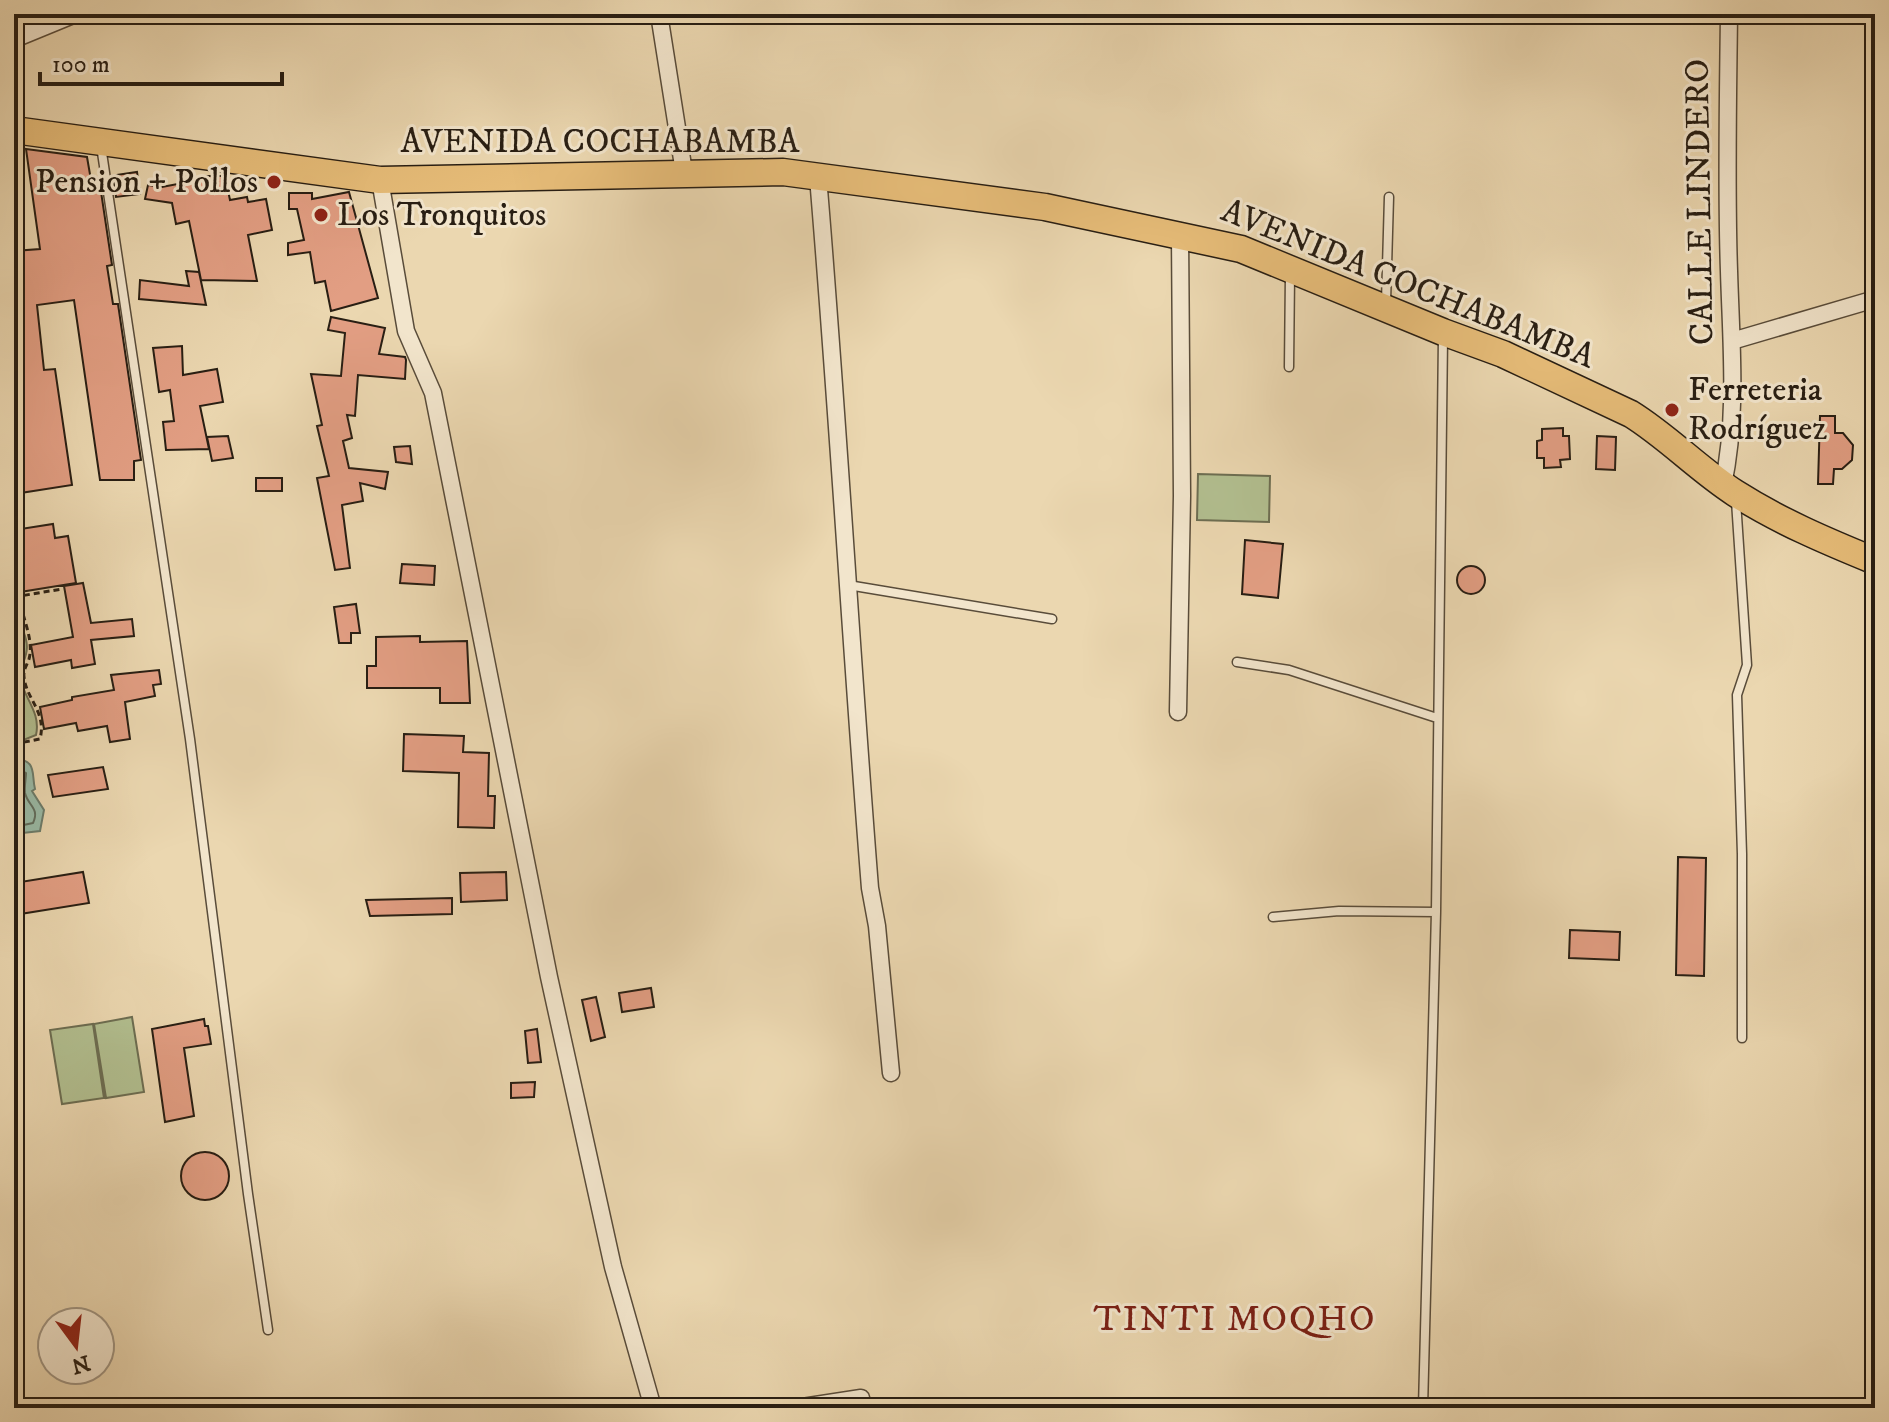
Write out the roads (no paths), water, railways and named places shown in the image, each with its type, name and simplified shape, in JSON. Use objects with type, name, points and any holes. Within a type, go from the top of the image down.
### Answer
[{"type":"main road","name":"AVENIDA COCHABAMBA","points":[[14,130],[380,180],[783,172],[1045,207],[1180,234],[1241,249],[1503,354],[1631,414],[1729,489],[1807,534],[1875,561]]},
{"type":"street","points":[[14,37],[70,14]]},
{"type":"street","points":[[659,14],[684,172]]},
{"type":"street","name":"CALLE LINDERO","points":[[1729,14],[1728,271],[1732,341],[1729,489]]},
{"type":"street","points":[[818,177],[870,888],[877,926],[891,1073]]},
{"type":"street","points":[[380,180],[406,331],[433,393],[549,977],[613,1267],[653,1408]]},
{"type":"street","points":[[1178,712],[1182,496],[1180,234]]},
{"type":"street","points":[[1732,341],[1875,299]]},
{"type":"street","points":[[796,1408],[861,1398]]},
{"type":"lane","points":[[100,141],[190,739],[268,1330]]},
{"type":"lane","points":[[1386,307],[1389,197]]},
{"type":"lane","points":[[1289,367],[1290,269]]},
{"type":"lane","points":[[1423,1408],[1436,912],[1443,332]]},
{"type":"lane","points":[[1729,489],[1747,665],[1737,695],[1742,854],[1742,1038]]},
{"type":"lane","points":[[846,585],[1052,619]]},
{"type":"lane","points":[[1237,662],[1289,670],[1437,718]]},
{"type":"lane","points":[[1273,917],[1339,911],[1436,912]]},
{"type":"water","points":[[14,758],[27,762],[32,769],[35,789],[32,791],[44,810],[40,831],[14,834]]},
{"type":"place","name":"Pension + Pollos","points":[[274,182]]},
{"type":"place","name":"Los Tronquitos","points":[[321,215]]},
{"type":"place","name":"Ferreteria Rodríguez","points":[[1672,410]]},
{"type":"district","name":"TINTI MOQHO","points":[[1235,1319]]}]
